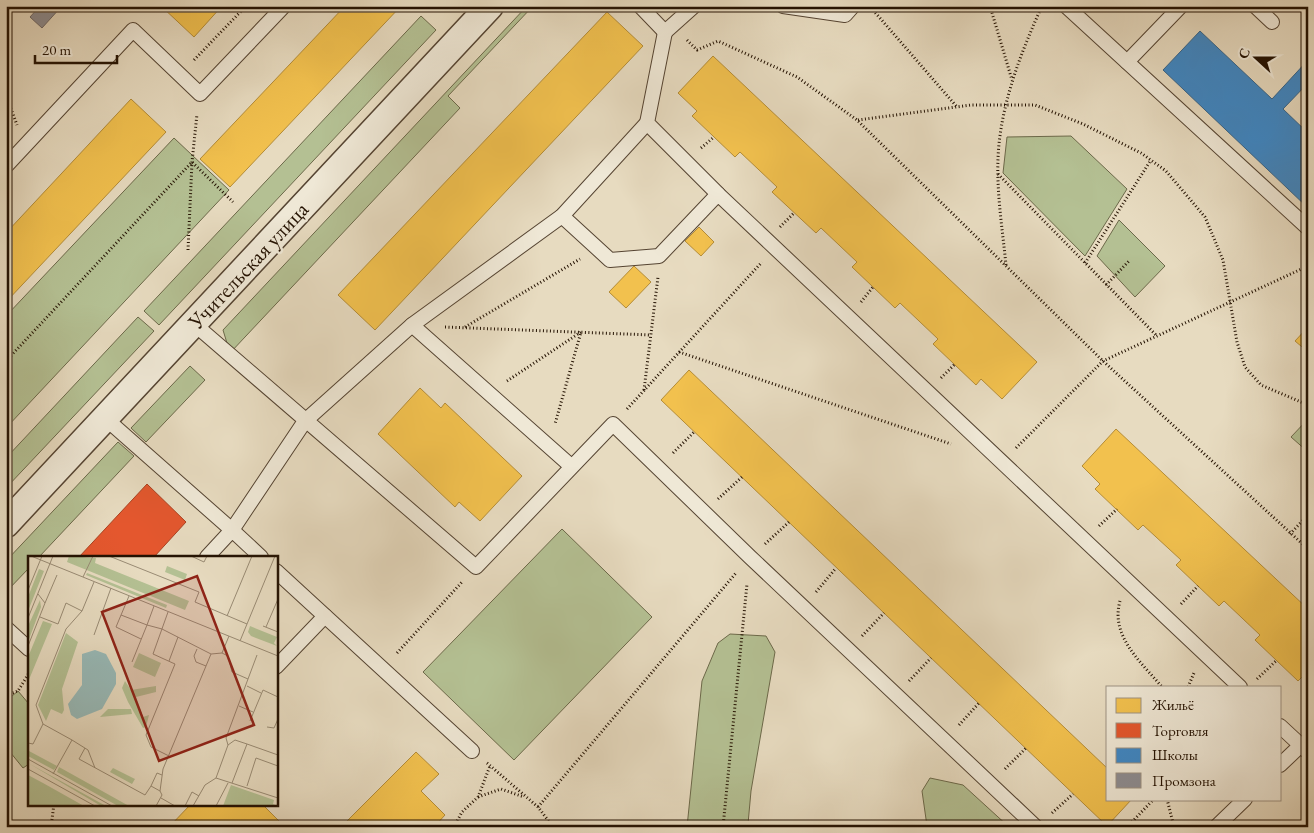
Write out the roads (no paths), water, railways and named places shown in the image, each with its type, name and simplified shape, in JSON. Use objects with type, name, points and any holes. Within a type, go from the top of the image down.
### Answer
[{"type":"street","name":"Учительская улица","points":[[6,524],[490,6]]},
{"type":"lane","points":[[6,166],[133,30],[200,94],[284,6]]},
{"type":"lane","points":[[640,6],[669,29]]},
{"type":"lane","points":[[208,556],[232,530],[305,421],[412,325],[562,216],[647,122],[669,29],[694,6]]},
{"type":"lane","points":[[783,6],[846,14],[853,6]]},
{"type":"lane","points":[[1066,6],[1308,228]]},
{"type":"lane","points":[[1127,62],[1180,6]]},
{"type":"lane","points":[[1255,6],[1272,22]]},
{"type":"lane","points":[[647,122],[718,194],[1239,686]]},
{"type":"lane","points":[[562,216],[610,260],[659,256],[718,194]]},
{"type":"lane","points":[[193,323],[476,567],[613,424],[750,557],[1036,827]]},
{"type":"lane","points":[[412,325],[571,466]]},
{"type":"lane","points":[[105,418],[260,556]]},
{"type":"lane","points":[[278,573],[472,752]]},
{"type":"lane","points":[[278,665],[325,616]]},
{"type":"lane","points":[[6,628],[28,648]]},
{"type":"lane","points":[[1282,728],[1304,748],[1282,764]]},
{"type":"lane","points":[[1216,827],[1243,800]]}]
